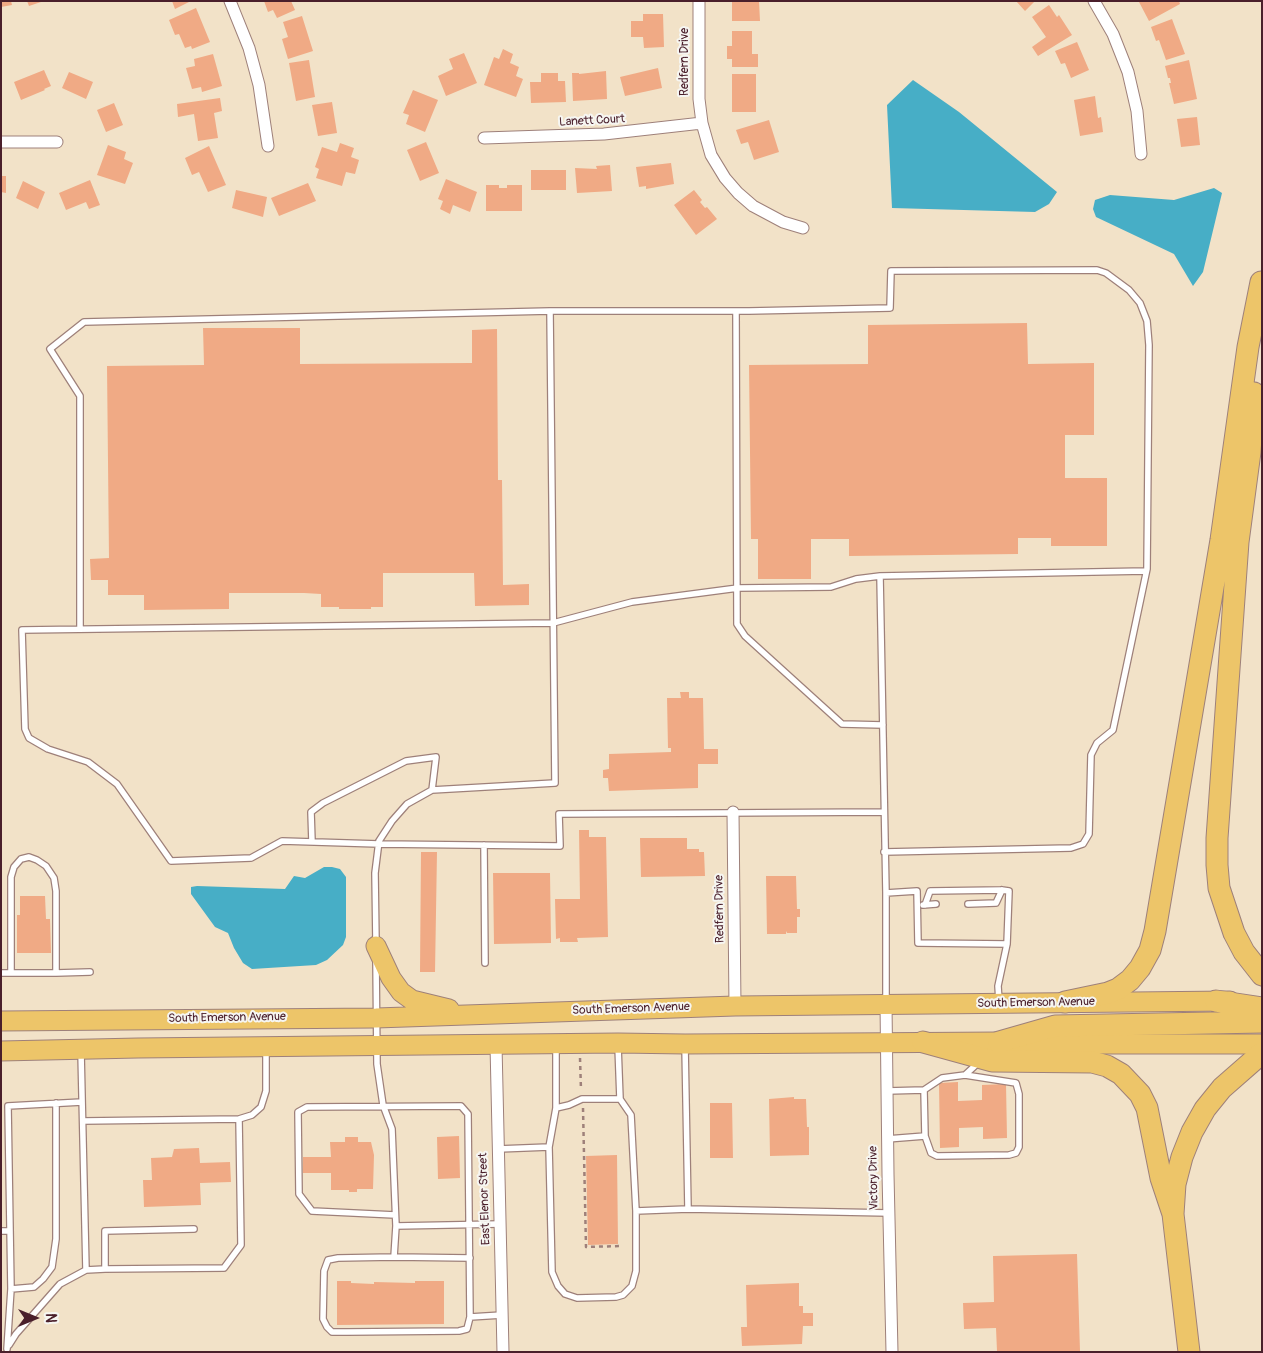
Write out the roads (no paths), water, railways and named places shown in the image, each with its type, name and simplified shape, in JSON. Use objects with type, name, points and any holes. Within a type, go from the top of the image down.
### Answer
[{"type":"highway","points":[[1261,276],[1250,452],[1238,542],[1217,838],[1217,865],[1219,888],[1234,933],[1244,952],[1262,975]]},
{"type":"highway","points":[[1065,1002],[1108,993],[1118,989],[1130,980],[1140,968],[1150,950],[1155,931],[1222,540],[1248,346],[1261,276]]},
{"type":"highway","points":[[1216,1001],[1262,1008]]},
{"type":"highway","points":[[923,1042],[991,1050],[1055,1026],[1216,1034],[1262,1022]]},
{"type":"highway","points":[[991,1050],[992,1061],[1092,1062],[1107,1066],[1121,1074],[1140,1094],[1147,1108],[1162,1178],[1173,1214],[1189,1352]]},
{"type":"highway","points":[[1173,1214],[1175,1184],[1182,1157],[1192,1132],[1205,1109],[1222,1088],[1262,1053]]},
{"type":"main road","points":[[376,946],[391,978],[401,992],[412,1000],[467,1014]]},
{"type":"main road","name":"South Emerson Avenue","points":[[1,1021],[376,1018],[735,1006],[1262,1001]]},
{"type":"main road","points":[[1216,1034],[1262,1044]]},
{"type":"main road","points":[[1,1052],[618,1043],[923,1042]]},
{"type":"street","points":[[230,1],[249,48],[259,85],[268,146]]},
{"type":"street","name":"Redfern Drive","points":[[699,1],[699,99],[702,123],[712,155],[725,178],[738,193],[754,206],[771,217],[802,228]]},
{"type":"street","points":[[1094,1],[1113,34],[1128,72],[1137,111],[1141,154]]},
{"type":"street","name":"Lanett Court","points":[[484,138],[604,134],[702,123]]},
{"type":"street","points":[[1,142],[57,142]]},
{"type":"street","name":"Redfern Drive","points":[[733,812],[735,1006]]},
{"type":"street","name":"Victory Drive","points":[[886,1004],[892,1352]]},
{"type":"street","name":"East Elenor Street","points":[[496,1045],[503,1352]]},
{"type":"lane","points":[[80,629],[80,396],[50,349],[84,322],[550,312],[736,312],[890,308],[891,271],[1097,270],[1106,273],[1129,290],[1140,303],[1147,321],[1149,345],[1146,572],[1113,730],[1097,743],[1091,755],[1089,834],[1083,844],[1071,848],[884,852]]},
{"type":"lane","points":[[394,1256],[396,1226],[392,1129],[383,1105],[376,1046],[375,872],[379,844],[392,821],[407,804],[432,790],[555,783],[550,312]]},
{"type":"lane","points":[[736,312],[737,624],[744,636],[842,724],[883,725]]},
{"type":"lane","points":[[884,812],[559,814],[560,846],[282,841],[251,858],[171,861],[117,784],[88,762],[48,749],[29,738],[25,729],[22,630],[553,623],[632,602],[738,588],[831,587],[856,579],[880,576],[1146,572]]},
{"type":"lane","points":[[880,576],[886,893],[886,1004]]},
{"type":"lane","points":[[312,842],[311,812],[323,803],[406,761],[436,757],[432,790]]},
{"type":"lane","points":[[484,845],[485,963]]},
{"type":"lane","points":[[11,973],[11,877],[14,866],[21,859],[29,857],[46,866],[54,878],[56,891],[56,972]]},
{"type":"lane","points":[[968,904],[996,902],[1002,890]]},
{"type":"lane","points":[[886,893],[917,891],[918,943],[1007,944]]},
{"type":"lane","points":[[925,905],[930,891],[1010,891],[1007,944],[998,986],[999,1003]]},
{"type":"lane","points":[[918,905],[936,904]]},
{"type":"lane","points":[[1,973],[90,972]]},
{"type":"lane","points":[[556,1044],[556,1108],[549,1147],[552,1272],[558,1286],[565,1294],[577,1298],[616,1297],[623,1295],[632,1286],[636,1271],[636,1211],[631,1116],[620,1099],[618,1043]]},
{"type":"lane","points":[[685,1044],[688,1209]]},
{"type":"lane","points":[[83,1122],[239,1119],[252,1115],[261,1107],[266,1091],[266,1047]]},
{"type":"lane","points":[[81,1050],[86,1270]]},
{"type":"lane","points":[[965,1075],[991,1050]]},
{"type":"lane","points":[[887,1091],[924,1090],[942,1078],[965,1075],[1016,1083],[1019,1094],[1019,1147],[1016,1153],[1010,1155],[937,1156],[931,1153],[925,1136],[924,1090]]},
{"type":"lane","points":[[556,1108],[582,1099],[620,1099]]},
{"type":"lane","points":[[6,1350],[11,1289],[8,1106],[82,1102]]},
{"type":"lane","points":[[11,1289],[34,1288],[52,1267],[56,1239],[56,1104]]},
{"type":"lane","points":[[395,1214],[312,1211],[299,1194],[298,1112],[307,1107],[383,1105],[461,1106],[468,1114],[470,1226],[470,1258],[470,1317],[467,1329],[459,1331],[332,1332],[323,1319],[324,1271],[328,1260],[394,1256],[470,1258]]},
{"type":"lane","points":[[6,1350],[16,1334],[60,1284],[86,1270],[224,1268],[241,1245],[239,1119]]},
{"type":"lane","points":[[887,1139],[925,1136]]},
{"type":"lane","points":[[498,1149],[549,1147]]},
{"type":"lane","points":[[636,1211],[688,1209],[889,1213]]},
{"type":"lane","points":[[396,1226],[500,1224]]},
{"type":"lane","points":[[105,1269],[105,1231],[194,1229]]},
{"type":"lane","points":[[1,1231],[10,1231]]},
{"type":"lane","points":[[470,1317],[502,1315]]},
{"type":"water","points":[[913,80],[959,112],[1057,192],[1049,204],[1035,212],[892,208],[887,105]]},
{"type":"water","points":[[1214,188],[1222,193],[1203,272],[1193,286],[1174,254],[1096,217],[1093,209],[1095,200],[1110,195],[1174,200]]},
{"type":"water","points":[[324,867],[340,869],[346,877],[346,937],[343,945],[327,960],[316,965],[252,969],[243,963],[228,933],[215,927],[191,894],[191,887],[197,886],[285,889],[294,876],[305,878]]}]
